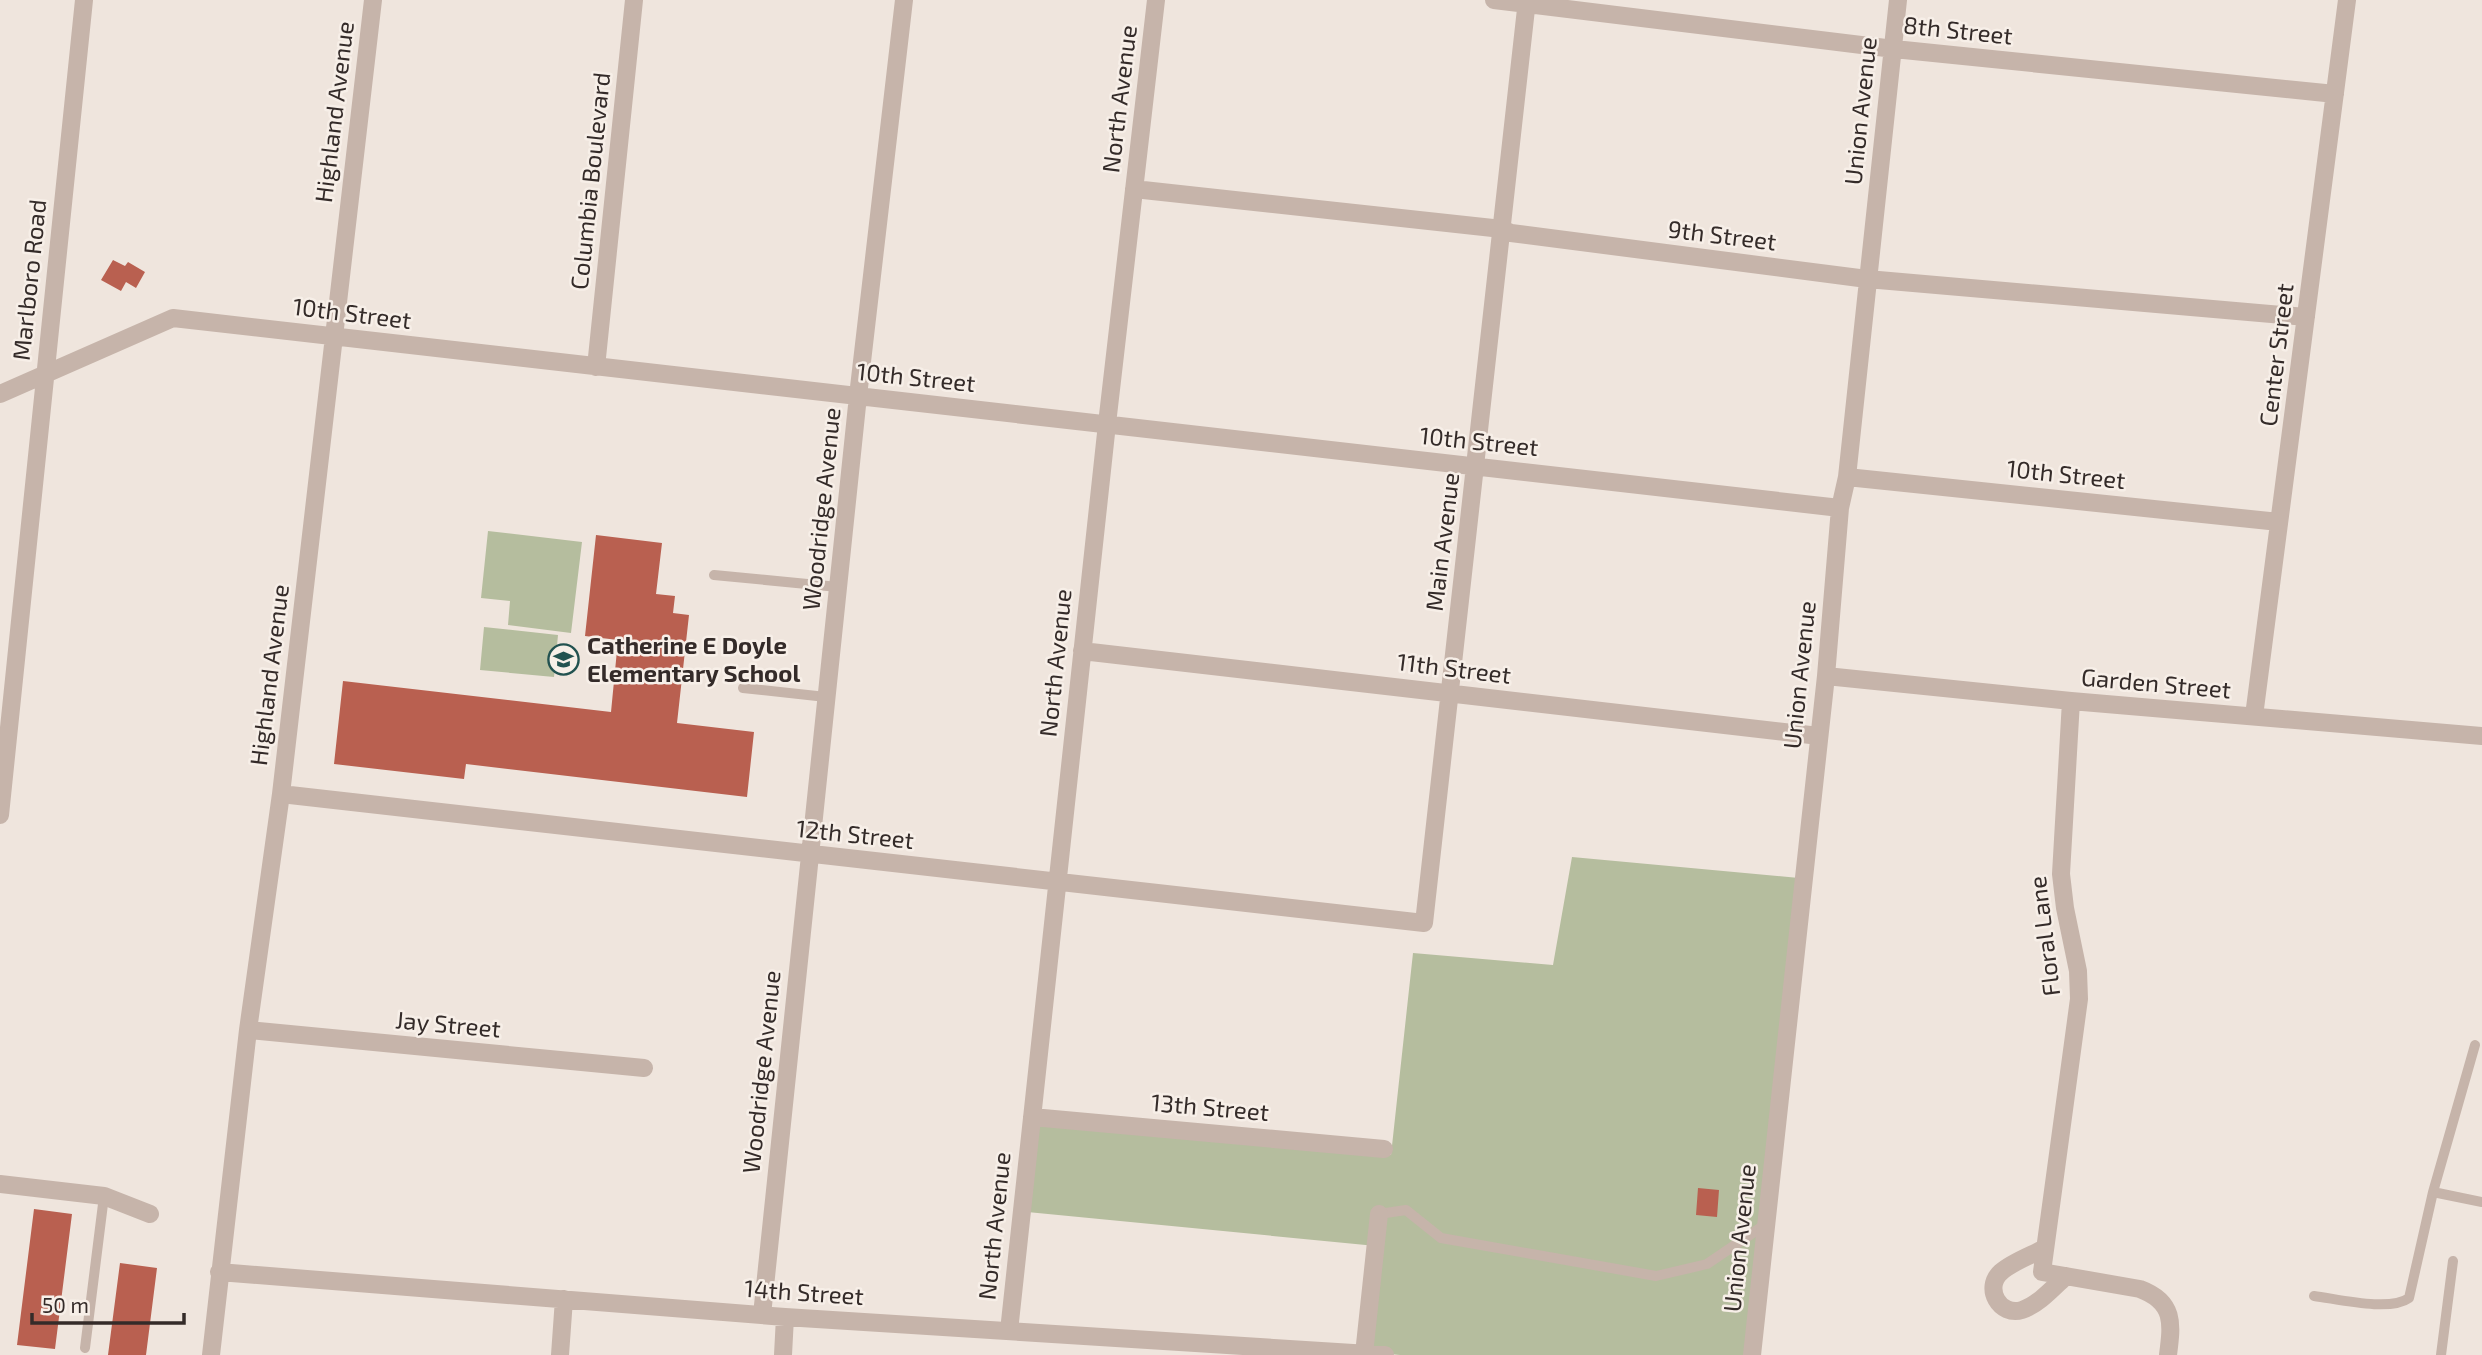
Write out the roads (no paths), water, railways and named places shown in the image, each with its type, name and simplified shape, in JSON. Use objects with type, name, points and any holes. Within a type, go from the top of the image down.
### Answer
[{"type":"street","name":"Marlboro Road","points":[[0,815],[84,0]]},
{"type":"street","name":"Highland Avenue","points":[[211,1355],[247,1030],[281,794],[373,0]]},
{"type":"street","name":"Columbia Boulevard","points":[[596,367],[634,0]]},
{"type":"street","name":"Woodridge Avenue","points":[[762,1315],[858,396],[904,0]]},
{"type":"street","name":"North Avenue","points":[[1009,1331],[1107,424],[1156,0]]},
{"type":"street","name":"8th Street","points":[[1494,0],[1894,49],[2335,94]]},
{"type":"street","name":"Union Avenue","points":[[1752,1355],[1826,676],[1840,508],[1847,477],[1898,0]]},
{"type":"street","name":"Center Street","points":[[2254,716],[2347,0]]},
{"type":"street","name":"Main Avenue","points":[[1424,923],[1527,2]]},
{"type":"street","name":"9th Street","points":[[1134,189],[1502,229],[1511,233],[1867,279],[2306,317]]},
{"type":"street","name":"10th Street","points":[[0,394],[173,318],[1840,508]]},
{"type":"street","name":"10th Street","points":[[1847,477],[2279,522]]},
{"type":"street","name":"11th Street","points":[[1082,651],[1819,736]]},
{"type":"street","name":"Garden Street","points":[[1826,676],[2071,701],[2482,736]]},
{"type":"street","name":"Floral Lane","points":[[2071,701],[2061,874],[2064,908],[2078,971],[2079,999],[2042,1272],[2150,1293],[2161,1301],[2168,1312],[2171,1326],[2168,1355]]},
{"type":"street","name":"12th Street","points":[[281,794],[1424,923]]},
{"type":"street","name":"Jay Street","points":[[247,1030],[643,1068]]},
{"type":"street","name":"13th Street","points":[[1032,1117],[1384,1149]]},
{"type":"street","points":[[0,1184],[104,1196],[150,1213]]},
{"type":"street","points":[[1364,1354],[1378,1213]]},
{"type":"street","points":[[2045,1248],[2001,1272],[1994,1281],[1993,1292],[1997,1301],[2003,1308],[2013,1312],[2024,1310],[2066,1276]]},
{"type":"street","name":"14th Street","points":[[219,1272],[785,1317],[1262,1351],[1385,1355]]},
{"type":"street","points":[[561,1355],[564,1299]]},
{"type":"street","points":[[783,1355],[785,1317]]},
{"type":"lane","points":[[714,575],[838,587]]},
{"type":"lane","points":[[743,688],[826,697]]},
{"type":"lane","points":[[2314,1296],[2388,1305],[2401,1304],[2409,1298],[2433,1192],[2475,1045]]},
{"type":"lane","points":[[2433,1192],[2482,1202]]},
{"type":"lane","points":[[85,1348],[104,1196]]},
{"type":"lane","points":[[1378,1213],[1406,1210],[1441,1238],[1656,1276],[1707,1264],[1766,1224]]},
{"type":"lane","points":[[2441,1355],[2453,1261]]},
{"type":"place","name":"Catherine E Doyle Elementary School","points":[[564,660]]}]
